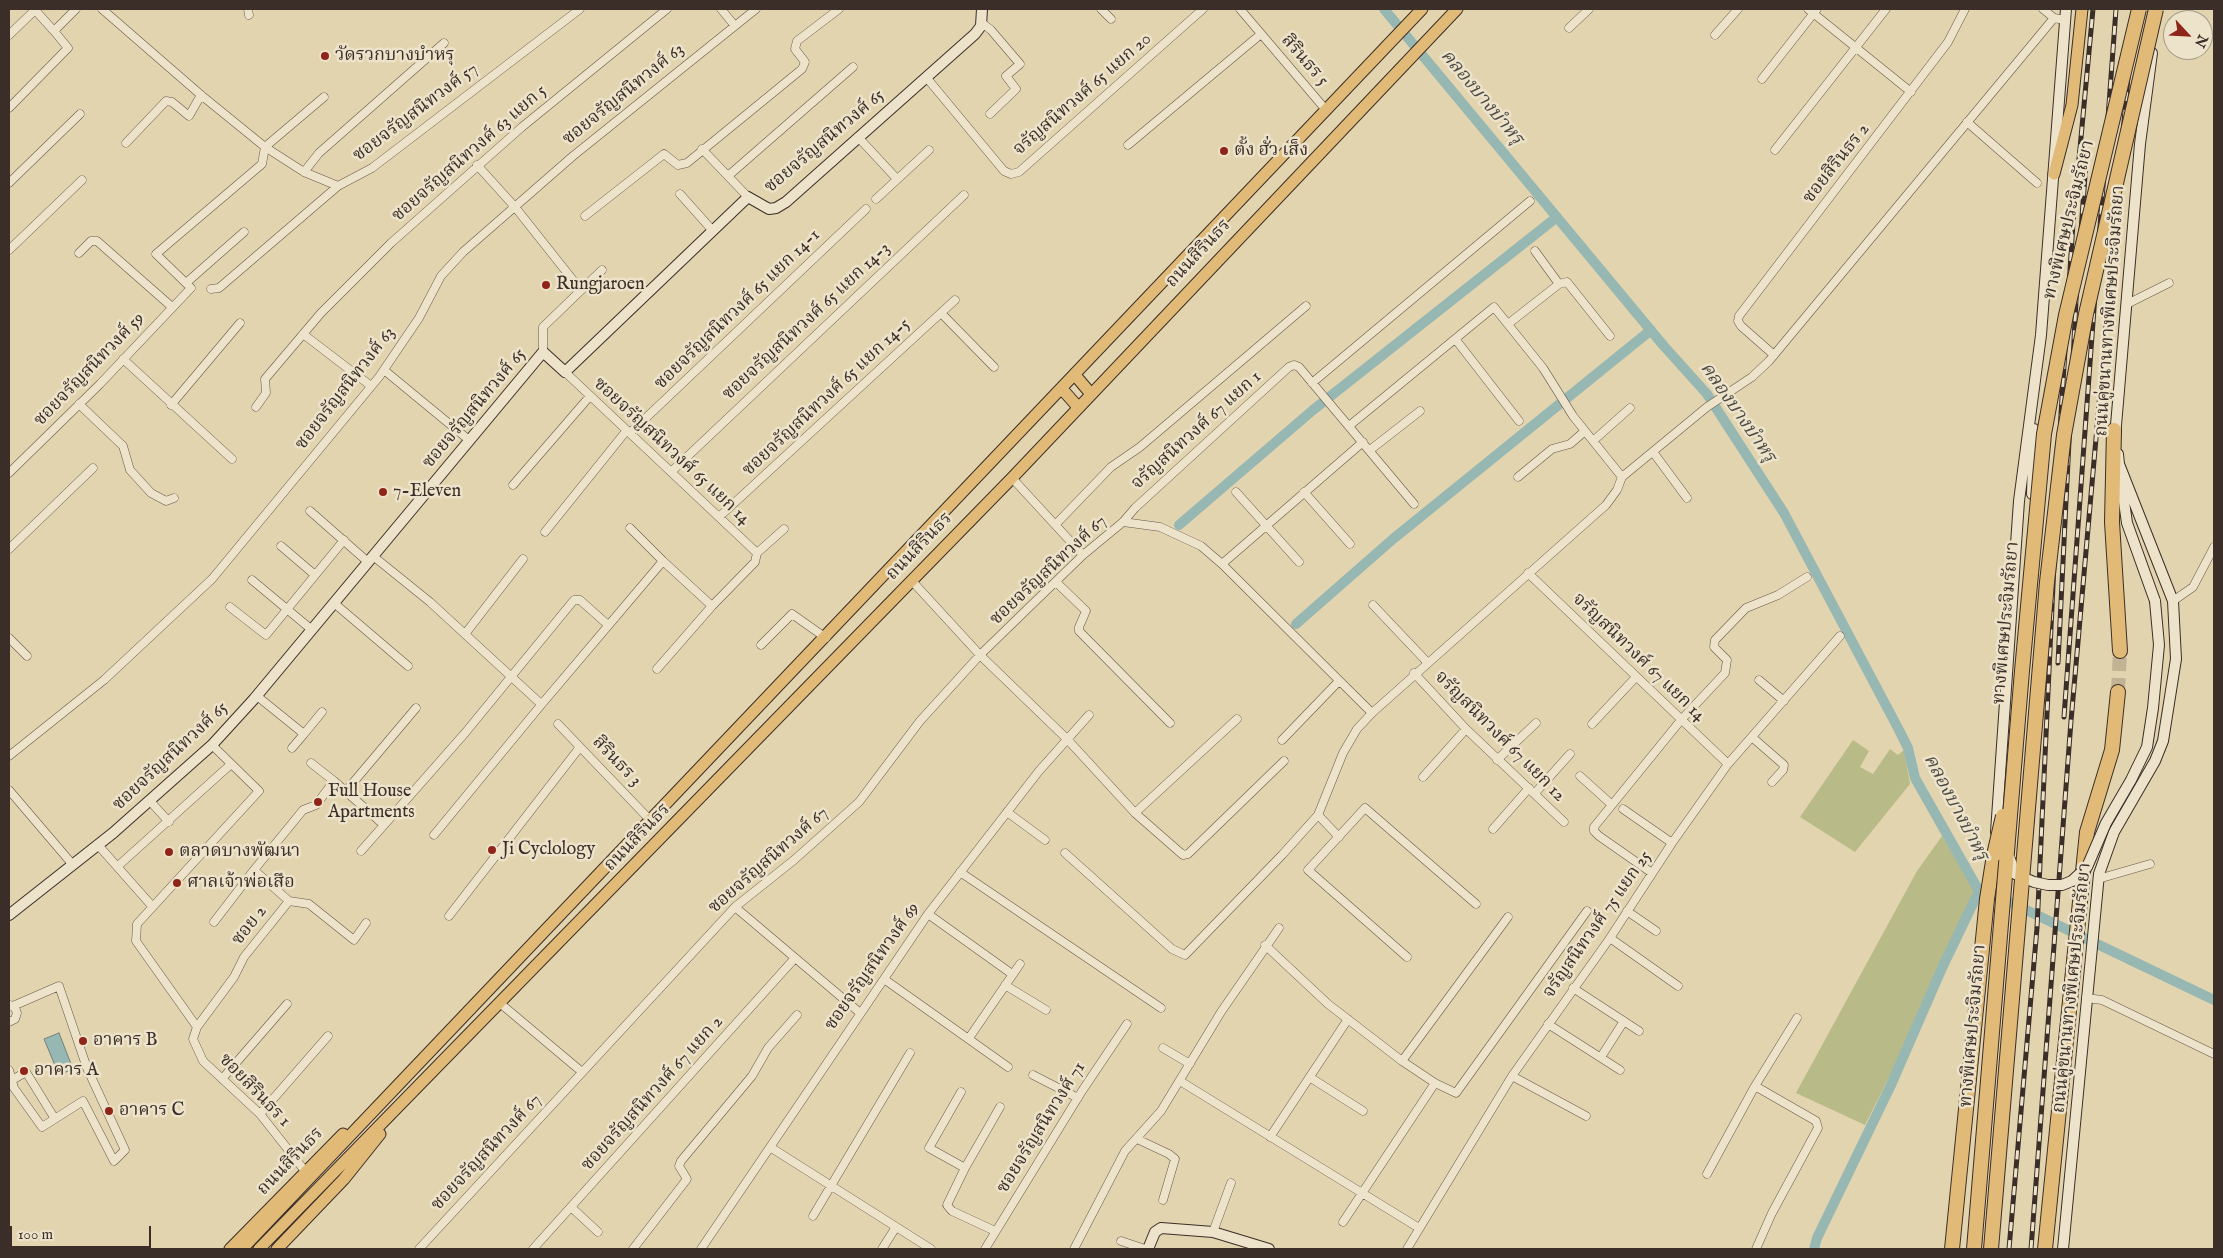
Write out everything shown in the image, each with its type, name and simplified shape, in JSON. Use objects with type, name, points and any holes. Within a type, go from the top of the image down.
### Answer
[{"type":"highway","name":"ทางพิเศษประจิมรัถยา","points":[[1972,1249],[2022,662],[2044,434],[2066,315],[2140,9]]},
{"type":"highway","name":"ทางพิเศษประจิมรัถยา","points":[[1991,1249],[2047,582],[2064,435],[2086,314],[2157,9]]},
{"type":"highway","points":[[2114,430],[2112,513],[2120,650]]},
{"type":"highway","points":[[2045,1249],[2087,832],[2112,750],[2118,692]]},
{"type":"highway","points":[[1952,1249],[1986,899],[2006,804]]},
{"type":"main road","points":[[982,9],[982,23]]},
{"type":"main road","name":"ถนนสิรินธร","points":[[259,1249],[402,1105],[1012,478],[1456,9]]},
{"type":"main road","points":[[2066,9],[2035,392],[2032,494],[2006,804],[2013,872],[2034,882],[2048,885],[2067,884],[2081,875],[2087,867],[2106,823],[2131,780],[2147,747],[2159,645],[2155,601],[2127,523],[2119,464]]},
{"type":"main road","points":[[2054,174],[2072,105],[2082,9]]},
{"type":"main road","name":"ถนนคู่ขนานทางพิเศษประจิมรัถยา","points":[[2063,1249],[2098,879],[2103,857],[2114,832],[2155,761],[2163,741],[2176,659],[2173,601],[2119,464],[2114,430],[2127,304],[2140,144],[2157,9]]},
{"type":"main road","name":"ถนนสิรินธร","points":[[242,1249],[502,974],[826,638],[1419,12]]},
{"type":"main road","name":"ซอยจรัญสนิทวงศ์ 65","points":[[9,915],[98,845],[212,745],[257,696],[543,352],[565,372],[748,197],[769,209],[776,208],[975,34],[982,23]]},
{"type":"main road","points":[[1075,375],[1091,394]]},
{"type":"main road","points":[[1062,389],[1078,407]]},
{"type":"main road","points":[[1972,1249],[1999,958],[1995,819],[2005,720],[2019,501],[2035,392]]},
{"type":"main road","name":"ถนนสิรินธร","points":[[230,1249],[352,1125],[381,1103]]},
{"type":"main road","name":"ถนนสิรินธร","points":[[277,1249],[344,1179],[402,1105]]},
{"type":"main road","points":[[1147,1249],[1155,1232],[1160,1228],[1213,1232],[1240,1245],[1268,1249]]},
{"type":"street","points":[[54,31],[76,9]]},
{"type":"street","points":[[102,9],[201,95],[265,146],[304,172],[338,186]]},
{"type":"street","name":"ซอยจรัญสนิทวงศ์ 57","points":[[211,289],[219,288],[338,186],[372,168],[580,9]]},
{"type":"street","name":"ซอยจรัญสนิทวงศ์ 63 แยก 5","points":[[256,407],[266,392],[265,379],[303,334],[391,242],[477,165],[667,9]]},
{"type":"street","points":[[721,9],[734,26]]},
{"type":"street","name":"ซอยจรัญสนิทวงศ์ 63","points":[[9,756],[104,680],[212,579],[384,370],[419,318],[441,276],[463,252],[573,156],[756,9]]},
{"type":"street","points":[[585,216],[661,155],[668,154],[675,163],[682,165],[802,69],[805,62],[795,49],[797,41],[840,9]]},
{"type":"street","points":[[1102,9],[1111,19]]},
{"type":"street","name":"จรัญสนิทวงศ์ 65 แยก 20","points":[[926,77],[1004,171],[1011,174],[1019,172],[1203,9]]},
{"type":"street","name":"สิรินธร 5","points":[[1240,9],[1326,110]]},
{"type":"street","points":[[1569,28],[1588,9]]},
{"type":"street","points":[[1715,34],[1738,9]]},
{"type":"street","points":[[1775,150],[1886,9]]},
{"type":"street","name":"ซอยสิรินธร 2","points":[[1774,355],[1741,326],[1738,320],[1739,316],[1911,92],[1956,30],[1965,9]]},
{"type":"street","points":[[2043,9],[2054,18],[2065,20]]},
{"type":"street","points":[[9,35],[34,10],[68,48],[9,108]]},
{"type":"street","points":[[1762,79],[1813,10],[1911,92]]},
{"type":"street","points":[[1065,853],[1172,949],[1185,955],[1318,815],[1343,753],[1357,729],[1414,673],[1606,505],[1617,490],[1622,477],[1707,407],[1752,377],[1774,355],[2054,18]]},
{"type":"street","points":[[982,23],[991,30],[1020,64],[1006,76],[1016,89],[990,114]]},
{"type":"street","points":[[1128,145],[1260,34]]},
{"type":"street","points":[[304,172],[319,153],[444,43]]},
{"type":"street","points":[[728,176],[853,67]]},
{"type":"street","points":[[126,143],[166,101],[172,102],[189,116],[201,95]]},
{"type":"street","points":[[188,286],[156,254],[262,164],[265,146],[324,97]]},
{"type":"street","points":[[9,183],[80,114]]},
{"type":"street","points":[[1967,122],[2037,182]]},
{"type":"street","points":[[858,137],[897,180]]},
{"type":"street","points":[[702,149],[748,197]]},
{"type":"street","points":[[876,199],[929,150]]},
{"type":"street","points":[[477,165],[515,207],[580,289]]},
{"type":"street","points":[[9,250],[82,180]]},
{"type":"street","points":[[680,194],[713,231]]},
{"type":"street","name":"ซอยจรัญสนิทวงศ์ 65 แยก 14-3","points":[[671,472],[964,194]]},
{"type":"street","points":[[1414,504],[1312,383],[1530,201]]},
{"type":"street","name":"ซอยจรัญสนิทวงศ์ 65 แยก 14-1","points":[[545,532],[629,432],[866,209]]},
{"type":"street","name":"ซอยจรัญสนิทวงศ์ 59","points":[[9,472],[123,359],[172,307],[188,286],[244,232]]},
{"type":"street","points":[[78,253],[91,241],[97,241],[172,307]]},
{"type":"street","points":[[1535,251],[1559,284]]},
{"type":"street","points":[[543,352],[543,327],[580,289],[602,270]]},
{"type":"street","points":[[1508,324],[1559,284],[1567,282],[1610,336]]},
{"type":"street","points":[[2127,304],[2169,283]]},
{"type":"street","name":"ซอยจรัญสนิทวงศ์ 65 แยก 14-5","points":[[719,517],[955,300]]},
{"type":"street","points":[[1056,524],[1111,466],[1140,447],[1306,306]]},
{"type":"street","points":[[1349,426],[1494,307],[1585,431],[1622,477]]},
{"type":"street","points":[[941,313],[994,367]]},
{"type":"street","points":[[171,404],[240,323]]},
{"type":"street","points":[[303,334],[371,386]]},
{"type":"street","points":[[1456,340],[1519,421]]},
{"type":"street","points":[[123,359],[232,460]]},
{"type":"street","name":"จรัญสนิทวงศ์ 67 แยก 1","points":[[1123,522],[1135,508],[1289,367],[1294,365],[1299,367],[1312,383]]},
{"type":"street","points":[[384,370],[469,440]]},
{"type":"street","name":"ซอยจรัญสนิทวงศ์ 65 แยก 14","points":[[565,372],[757,553]]},
{"type":"street","points":[[513,485],[590,396]]},
{"type":"street","points":[[78,404],[122,446],[130,470],[151,493],[166,501],[174,498]]},
{"type":"street","points":[[1593,441],[1630,408]]},
{"type":"street","points":[[1370,450],[1420,411]]},
{"type":"street","points":[[1518,477],[1552,449],[1570,444],[1585,431]]},
{"type":"street","points":[[1222,564],[1363,442]]},
{"type":"street","points":[[1653,452],[1687,498]]},
{"type":"street","points":[[9,549],[93,468]]},
{"type":"street","points":[[1012,478],[1083,555]]},
{"type":"street","points":[[1236,492],[1299,562]]},
{"type":"street","points":[[1304,492],[1350,544]]},
{"type":"street","points":[[310,511],[344,540],[430,602],[541,704]]},
{"type":"street","points":[[1123,522],[1160,527],[1188,538],[1222,564],[1372,713]]},
{"type":"street","name":"ซอยจรัญสนิทวงศ์ 67","points":[[419,1249],[734,907],[794,860],[859,802],[920,721],[980,655],[1083,555],[1123,522]]},
{"type":"street","points":[[630,528],[712,606]]},
{"type":"street","points":[[657,669],[712,606],[755,562],[757,553],[784,529]]},
{"type":"street","points":[[230,606],[266,635],[344,540]]},
{"type":"street","points":[[281,546],[315,575]]},
{"type":"street","points":[[2173,601],[2193,587],[2214,547]]},
{"type":"street","points":[[465,634],[523,559]]},
{"type":"street","points":[[434,835],[541,704],[663,561]]},
{"type":"street","name":"จรัญสนิทวงศ์ 67 แยก 14","points":[[1528,574],[1728,764]]},
{"type":"street","points":[[1652,873],[1594,831],[1594,827],[1682,720],[1725,674],[1727,660],[1714,648],[1715,640],[1746,608],[1778,595],[1808,577]]},
{"type":"street","points":[[252,580],[312,630]]},
{"type":"street","points":[[912,581],[980,655],[1067,739],[1135,813],[1182,855],[1188,854],[1284,762]]},
{"type":"street","points":[[1056,582],[1086,611],[1079,631],[1170,724]]},
{"type":"street","points":[[361,851],[512,677],[574,600],[580,600],[608,625]]},
{"type":"street","points":[[334,603],[408,666]]},
{"type":"street","points":[[1373,605],[1427,662]]},
{"type":"street","points":[[761,645],[792,614],[826,638]]},
{"type":"street","name":"จรัญสนิทวงศ์ 75 แยก 25","points":[[1406,1249],[1512,1076],[1610,938],[1672,843],[1728,764],[1753,738],[1840,636]]},
{"type":"street","points":[[9,638],[27,656]]},
{"type":"street","name":"จรัญสนิทวงศ์ 67 แยก 12","points":[[1414,673],[1497,760],[1564,822]]},
{"type":"street","points":[[1592,724],[1636,677]]},
{"type":"street","points":[[1759,680],[1784,701]]},
{"type":"street","points":[[1282,740],[1339,681]]},
{"type":"street","points":[[257,696],[304,734]]},
{"type":"street","points":[[346,791],[416,708]]},
{"type":"street","points":[[292,748],[322,712]]},
{"type":"street","name":"ซอยจรัญสนิทวงศ์ 69","points":[[701,1249],[859,1012],[928,914],[1007,812],[1089,715]]},
{"type":"street","points":[[1135,813],[1237,719]]},
{"type":"street","name":"สิรินธร 3","points":[[558,724],[651,821]]},
{"type":"street","points":[[1497,760],[1536,724]]},
{"type":"street","points":[[1423,776],[1466,729]]},
{"type":"street","points":[[1753,738],[1784,766],[1783,770],[1772,782]]},
{"type":"street","points":[[197,1027],[136,941],[136,924],[259,792],[212,745]]},
{"type":"street","points":[[449,916],[580,747]]},
{"type":"street","points":[[1493,828],[1570,754]]},
{"type":"street","points":[[312,763],[384,824]]},
{"type":"street","points":[[118,866],[230,765]]},
{"type":"street","points":[[1580,776],[1611,804]]},
{"type":"street","points":[[214,922],[303,810],[316,805],[334,781]]},
{"type":"street","points":[[10,790],[73,865]]},
{"type":"street","points":[[150,801],[169,822]]},
{"type":"street","points":[[1407,957],[1308,870],[1366,808],[1476,904]]},
{"type":"street","points":[[1623,809],[1672,843]]},
{"type":"street","points":[[1007,812],[1045,840]]},
{"type":"street","points":[[1318,815],[1339,837]]},
{"type":"street","points":[[98,845],[152,906]]},
{"type":"street","points":[[2098,879],[2150,864]]},
{"type":"street","name":"ซอย 2","points":[[197,1027],[234,977],[244,957],[288,901],[254,870]]},
{"type":"street","points":[[960,872],[1161,1008]]},
{"type":"street","points":[[288,901],[308,904],[354,940],[366,923]]},
{"type":"street","points":[[734,907],[859,1012]]},
{"type":"street","points":[[1265,945],[1328,1004],[1402,1061],[1434,1083],[1458,1092],[1587,911]]},
{"type":"street","points":[[1627,911],[1656,931]]},
{"type":"street","points":[[928,914],[1012,974]]},
{"type":"street","points":[[1402,1061],[1508,917]]},
{"type":"street","points":[[1074,1249],[1125,1151],[1161,1111],[1265,945],[1279,928]]},
{"type":"street","points":[[1610,938],[1678,986]]},
{"type":"street","name":"ซอยจรัญสนิทวงศ์ 67 แยก 2","points":[[533,1249],[795,958]]},
{"type":"street","points":[[969,1038],[1020,964]]},
{"type":"street","points":[[884,979],[1008,1067]]},
{"type":"street","points":[[1005,985],[1046,1010]]},
{"type":"street","points":[[9,1022],[16,1016],[16,1010],[11,1005],[58,986],[87,1068],[125,1150],[114,1161],[83,1101],[42,1127],[14,1088],[9,1070]]},
{"type":"street","points":[[1573,988],[1639,1031]]},
{"type":"street","points":[[2086,998],[2102,1000],[2214,1054]]},
{"type":"street","points":[[222,1079],[287,1004]]},
{"type":"street","points":[[500,1004],[582,1072]]},
{"type":"street","points":[[633,1249],[688,1179],[679,1166],[681,1161],[752,1076],[768,1048],[797,1015]]},
{"type":"street","points":[[1707,1174],[1755,1086],[1797,1018]]},
{"type":"street","points":[[1270,1137],[1311,1078],[1348,1019]]},
{"type":"street","points":[[1601,1057],[1624,1021]]},
{"type":"street","name":"ซอยจรัญสนิทวงศ์ 71","points":[[985,1249],[1078,1098],[1127,1024]]},
{"type":"street","points":[[1548,1024],[1620,1070]]},
{"type":"street","name":"ซอยสิรินธร 1","points":[[197,1027],[193,1039],[203,1061],[260,1114],[305,1171]]},
{"type":"street","points":[[260,1114],[328,1036]]},
{"type":"street","points":[[1163,1048],[1190,1064]]},
{"type":"street","points":[[813,1216],[833,1186],[910,1053]]},
{"type":"street","points":[[12,1080],[26,1072],[55,1119]]},
{"type":"street","points":[[1032,1075],[1078,1098]]},
{"type":"street","points":[[1512,1076],[1586,1116]]},
{"type":"street","points":[[1311,1078],[1363,1111]]},
{"type":"street","points":[[1180,1081],[1419,1228]]},
{"type":"street","points":[[1344,1222],[1434,1083]]},
{"type":"street","points":[[1755,1086],[1816,1121],[1818,1126],[1772,1213],[1756,1249]]},
{"type":"street","points":[[961,1092],[928,1148],[965,1168]]},
{"type":"street","points":[[995,1231],[952,1211],[947,1206],[965,1168],[1000,1108]]},
{"type":"street","points":[[1137,1139],[1169,1154],[1175,1159],[1163,1200]]},
{"type":"street","points":[[770,1146],[931,1249]]},
{"type":"street","points":[[1213,1232],[1231,1183]]},
{"type":"street","points":[[571,1207],[598,1232]]},
{"type":"street","points":[[882,1249],[896,1227]]},
{"type":"street","points":[[1121,1241],[1147,1249]]},
{"type":"green space","points":[[1853,740],[1869,751],[1860,767],[1873,774],[1890,749],[1898,755],[1904,750],[1910,784],[1855,852],[1800,817]]},
{"type":"green space","points":[[1942,836],[1975,892],[1910,1036],[1865,1125],[1796,1093],[1917,871]]},
{"type":"water","points":[[59,1033],[73,1069],[59,1075],[44,1039]]},
{"type":"waterway","name":"คลองบางบำหรุ","points":[[1384,9],[1663,345],[1707,394],[1784,513],[1908,748],[1915,778],[1979,891]]},
{"type":"waterway","points":[[1179,525],[1313,410],[1557,217]]},
{"type":"waterway","points":[[1296,624],[1393,539],[1651,330]]},
{"type":"waterway","points":[[1814,1249],[1817,1238],[1891,1085],[1942,968],[1979,891]]},
{"type":"waterway","points":[[1983,892],[1997,896],[2214,1000]]},
{"type":"tunnel","points":[[2118,692],[2120,651]]},
{"type":"railway","points":[[2009,1249],[2037,928],[2061,414],[2073,223],[2093,9]]},
{"type":"railway","points":[[2064,717],[2116,9]]},
{"type":"railway","points":[[2031,1249],[2071,721],[2134,9]]},
{"type":"railway","points":[[2058,663],[2076,300],[2086,162]]},
{"type":"place","name":"วัดรวกบางบำหรุ","points":[[325,56]]},
{"type":"place","name":"ตั้ง ฮั่ว เส็ง","points":[[1224,151]]},
{"type":"place","name":"Rungjaroen","points":[[546,285]]},
{"type":"place","name":"7-Eleven","points":[[383,492]]},
{"type":"place","name":"Full House Apartments","points":[[318,802]]},
{"type":"place","name":"Ji Cyclology","points":[[492,850]]},
{"type":"place","name":"ตลาดบางพัฒนา","points":[[169,852]]},
{"type":"place","name":"ศาลเจ้าพ่อเสือ","points":[[177,883]]},
{"type":"place","name":"อาคาร B","points":[[83,1041]]},
{"type":"place","name":"อาคาร A","points":[[24,1071]]},
{"type":"place","name":"อาคาร C","points":[[109,1111]]}]
